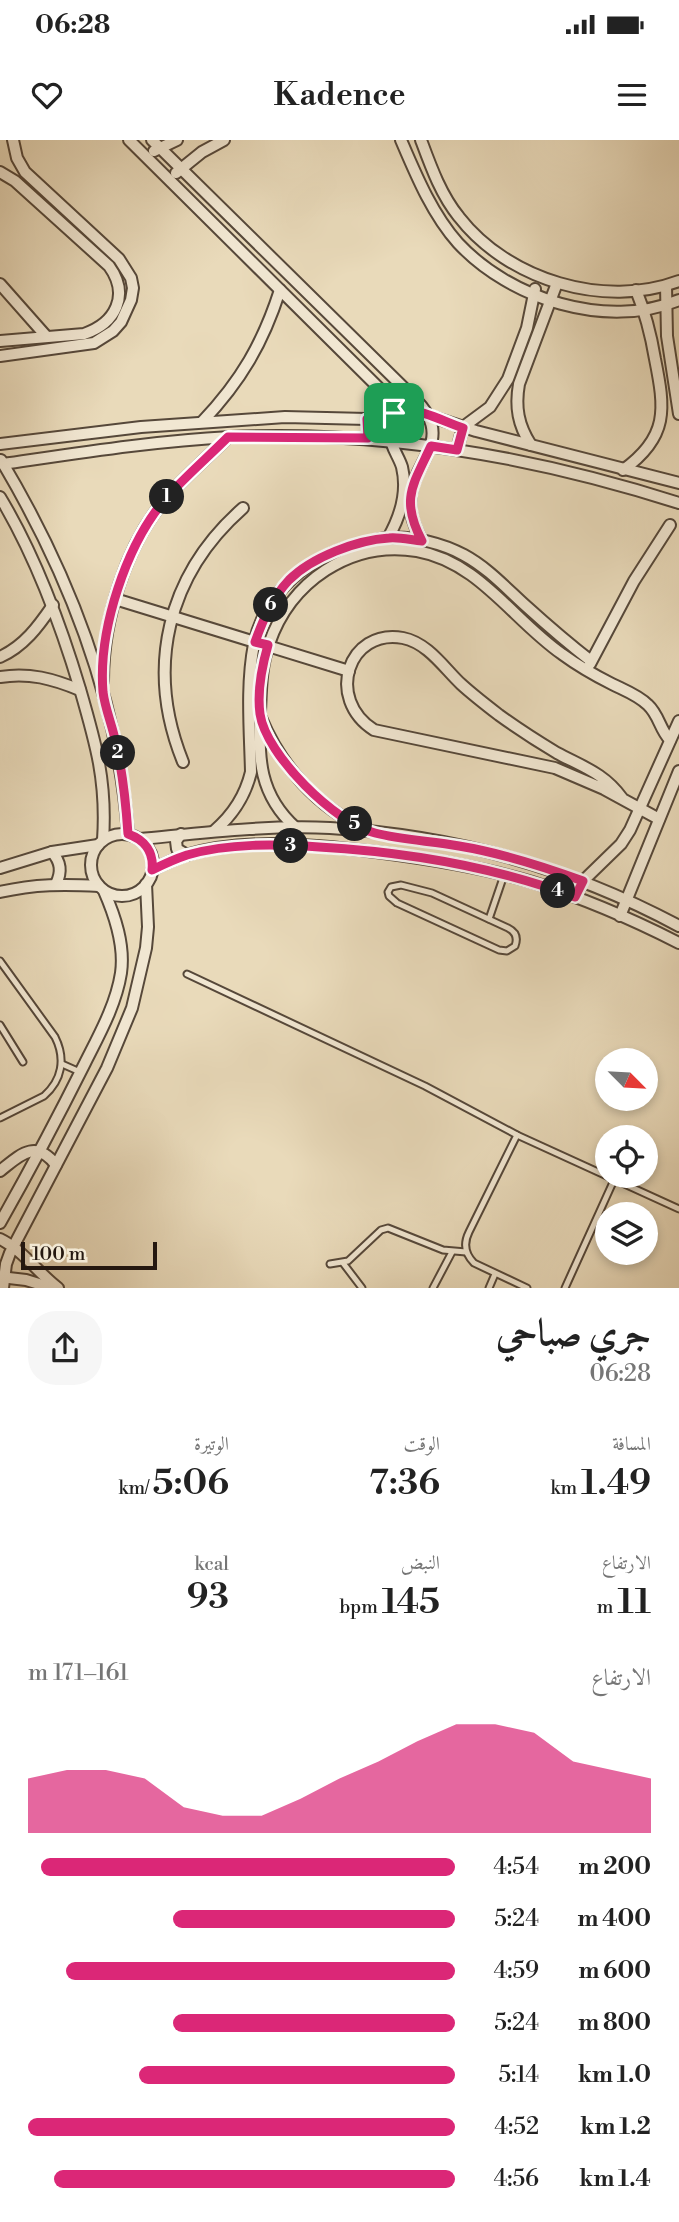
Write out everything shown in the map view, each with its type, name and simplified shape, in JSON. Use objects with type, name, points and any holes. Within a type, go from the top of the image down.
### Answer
[{"type":"street","points":[[0,356],[94,343],[113,331],[121,322],[131,300],[132,288],[131,278],[119,259],[25,172],[17,158],[13,140]]},
{"type":"street","points":[[128,140],[385,391],[393,405],[391,443],[401,466],[403,492],[400,511],[388,538]]},
{"type":"street","points":[[146,156],[156,144],[177,140]]},
{"type":"street","points":[[169,180],[202,152],[223,140]]},
{"type":"street","points":[[401,140],[442,222],[457,242],[493,273],[550,300],[596,310],[643,309],[679,300]]},
{"type":"street","points":[[421,140],[444,195],[458,216],[494,252],[537,276],[557,283],[596,290],[636,290],[666,286],[679,281]]},
{"type":"street","points":[[156,144],[403,387],[428,415],[432,430],[431,446],[416,475],[411,496],[412,517],[422,541]]},
{"type":"street","points":[[0,172],[15,181],[102,260],[115,274],[120,293],[105,324],[85,334],[0,341]]},
{"type":"street","points":[[457,450],[463,428],[490,407],[508,379],[527,328],[537,276]]},
{"type":"street","points":[[531,445],[519,422],[519,384],[557,283]]},
{"type":"street","points":[[0,284],[47,336]]},
{"type":"street","points":[[666,286],[667,336],[679,414]]},
{"type":"street","points":[[202,422],[236,383],[258,348],[271,320],[280,290]]},
{"type":"street","points":[[623,470],[649,447],[662,415],[663,398],[652,341],[636,290]]},
{"type":"street","points":[[0,444],[202,422],[285,417],[367,419],[411,410],[463,428],[679,483]]},
{"type":"street","points":[[367,419],[368,438]]},
{"type":"street","points":[[103,694],[103,658],[110,617],[123,574],[141,536],[166,499],[228,437]]},
{"type":"street","points":[[128,834],[119,758],[89,647],[57,565],[2,461],[228,437],[368,438],[457,450],[612,482],[679,503]]},
{"type":"street","points":[[0,497],[38,571],[52,605],[93,732],[104,786],[105,810],[101,842],[91,862],[93,875],[113,912],[122,953],[121,974],[103,1026],[41,1153],[0,1223]]},
{"type":"street","points":[[183,762],[168,715],[164,681],[172,615],[199,556],[219,530],[243,508]]},
{"type":"street","points":[[589,665],[634,581],[670,526]]},
{"type":"street","points":[[214,831],[236,809],[249,781],[250,699],[255,642],[269,608],[291,578],[313,562],[344,548],[388,538],[422,541],[462,554],[477,563],[589,665]]},
{"type":"street","points":[[296,828],[276,807],[263,779],[260,748],[261,684],[268,645],[276,625],[294,596],[322,572],[355,556],[404,550],[430,554],[468,571],[546,642],[589,665],[641,699],[654,712],[670,740]]},
{"type":"street","points":[[115,598],[349,671]]},
{"type":"street","points":[[0,657],[31,635],[52,605]]},
{"type":"street","points":[[622,798],[601,775],[556,752],[498,714],[415,642],[399,637],[375,641],[356,656],[346,680],[348,700],[358,718],[374,730],[539,763],[586,780],[659,818]]},
{"type":"street","points":[[0,677],[46,677],[80,690]]},
{"type":"street","points":[[260,715],[276,749],[299,780],[332,809],[373,833]]},
{"type":"street","points":[[575,897],[583,881],[621,844],[641,810],[679,721]]},
{"type":"street","points":[[620,916],[679,771]]},
{"type":"street","points":[[0,868],[52,852],[101,842],[115,835],[128,834],[140,839],[214,831],[330,828],[493,852],[583,881],[628,899],[679,926]]},
{"type":"street","points":[[181,834],[176,841],[177,849],[187,855]]},
{"type":"street","points":[[0,892],[56,884],[101,888],[115,895],[138,891],[146,884],[152,870],[150,853],[140,839]]},
{"type":"street","points":[[152,870],[187,855],[245,846],[346,849],[434,860],[504,874],[575,897],[679,943]]},
{"type":"street","points":[[52,852],[61,871],[56,884]]},
{"type":"street","points":[[52,1287],[26,1280],[2,1281],[14,1246],[107,1068],[132,1008],[146,948],[146,884]]},
{"type":"street","points":[[52,1131],[70,1139]]},
{"type":"street","points":[[1,1168],[25,1152],[41,1153],[56,1165]]},
{"type":"street","points":[[0,1239],[14,1246],[58,1287]]},
{"type":"lane","points":[[489,919],[504,874]]},
{"type":"lane","points":[[395,885],[414,888],[489,919],[515,933],[516,942],[511,950],[503,952],[397,903],[389,896],[389,888],[395,885]]},
{"type":"lane","points":[[0,961],[55,1037],[62,1064],[58,1079],[44,1096],[0,1118]]},
{"type":"lane","points":[[187,974],[425,1086],[517,1135],[595,1171]]},
{"type":"lane","points":[[0,1025],[23,1062]]},
{"type":"lane","points":[[62,1064],[80,1072]]},
{"type":"lane","points":[[49,1091],[67,1100]]},
{"type":"lane","points":[[517,1135],[466,1238],[466,1252],[474,1263],[511,1285],[527,1287]]},
{"type":"lane","points":[[565,1287],[610,1188]]},
{"type":"lane","points":[[632,1188],[679,1209]]},
{"type":"lane","points":[[330,1264],[343,1263],[354,1257],[381,1230],[388,1228],[439,1249],[466,1252]]},
{"type":"lane","points":[[433,1287],[452,1252]]},
{"type":"lane","points":[[343,1263],[362,1287]]},
{"type":"lane","points":[[489,1287],[495,1275]]},
{"type":"route","points":[[402,410],[420,411],[437,420],[463,428],[457,450],[431,446],[414,482],[411,510],[413,524],[422,541],[388,538],[344,548],[313,562],[291,578],[269,608],[255,642],[268,645],[263,665],[260,715],[289,768],[321,801],[346,819],[373,833],[493,852],[554,870],[583,881],[575,897],[520,879],[454,863],[303,846],[260,845],[225,848],[187,855],[152,870],[152,858],[148,848],[140,839],[128,834],[125,791],[103,694],[103,658],[110,617],[123,574],[141,536],[166,499],[228,437],[368,438],[367,419],[394,413],[402,410]]}]
